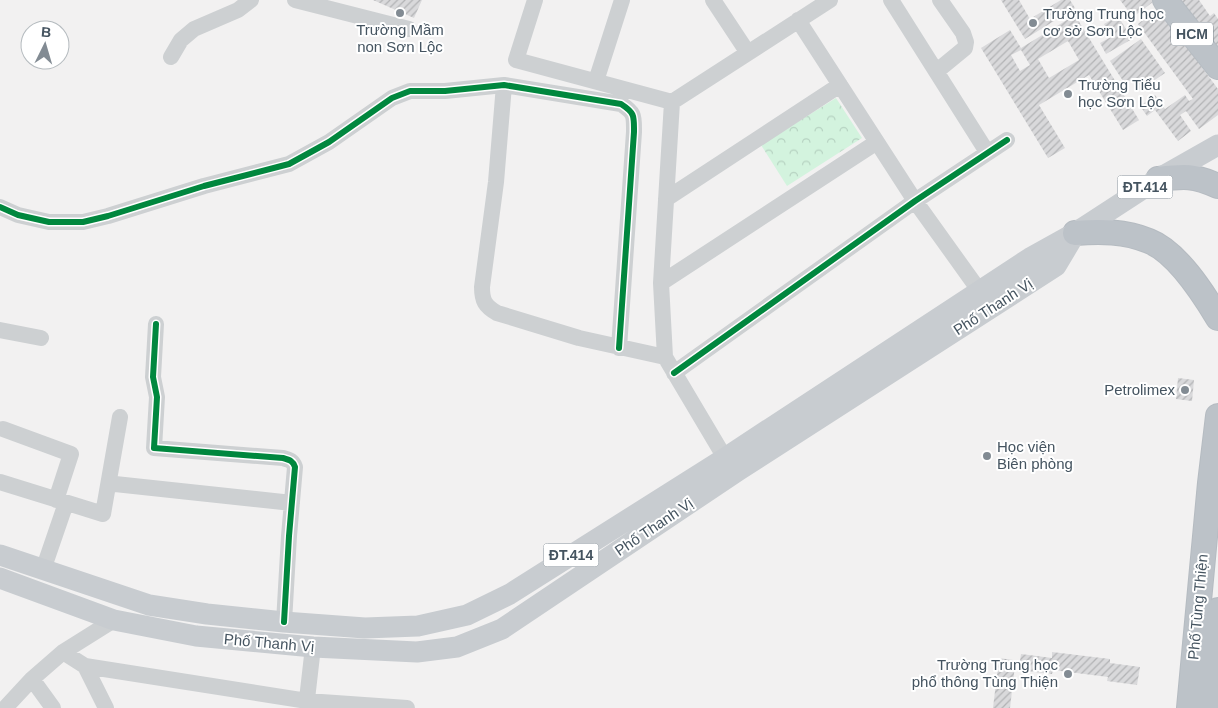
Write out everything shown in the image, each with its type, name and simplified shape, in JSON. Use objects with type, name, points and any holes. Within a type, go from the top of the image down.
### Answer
[{"type":"highway","name":"HCM","points":[[1166,0],[1218,67]]},
{"type":"highway","points":[[1158,179],[1181,176],[1198,178],[1218,186]]},
{"type":"highway","points":[[1076,234],[1102,231],[1128,234],[1150,241],[1181,266],[1218,318]]},
{"type":"highway","name":"Phố Tùng Thiện","points":[[1189,708],[1218,416]]},
{"type":"highway","name":"Phố Tùng Thiện","points":[[1212,700],[1218,618]]},
{"type":"main road","name":"Phố Thanh Vị","points":[[0,555],[149,605],[207,614],[365,628],[418,626],[467,615],[510,594],[732,464],[986,300],[1030,258],[1076,234],[1158,179],[1218,145]]},
{"type":"main road","name":"Phố Thanh Vị","points":[[0,578],[114,620],[196,636],[313,647],[417,652],[456,647],[502,629],[732,464]]},
{"type":"street","points":[[171,57],[181,40],[194,29],[238,10],[252,0]]},
{"type":"street","points":[[295,0],[326,4],[409,30]]},
{"type":"street","points":[[535,0],[516,60],[672,102],[830,0]]},
{"type":"street","points":[[596,82],[622,0]]},
{"type":"street","points":[[713,0],[748,53]]},
{"type":"street","points":[[891,0],[937,70],[987,152]]},
{"type":"street","points":[[937,70],[964,48],[966,42],[963,33],[940,0]]},
{"type":"street","points":[[798,20],[915,201],[986,300]]},
{"type":"street","points":[[666,199],[840,85]]},
{"type":"street","points":[[504,86],[496,182],[482,287],[482,298],[487,307],[497,313],[544,328],[619,348],[665,357]]},
{"type":"street","points":[[0,207],[18,215],[49,222],[83,222],[204,186],[289,164],[329,142],[392,98],[410,91],[445,91],[504,86],[621,104],[631,111],[634,117],[634,132],[619,348]]},
{"type":"street","points":[[672,102],[661,283],[665,357],[732,464]]},
{"type":"street","points":[[674,373],[915,201],[1007,140]]},
{"type":"street","points":[[661,283],[876,142]]},
{"type":"street","points":[[156,324],[153,377],[157,397],[154,448],[290,460],[295,467],[284,622]]},
{"type":"street","points":[[0,330],[40,338]]},
{"type":"street","points":[[0,482],[103,514],[120,417]]},
{"type":"street","points":[[3,429],[70,454],[61,502],[43,570]]},
{"type":"street","points":[[114,484],[292,503]]},
{"type":"street","points":[[5,708],[32,679],[63,652],[114,620]]},
{"type":"street","points":[[306,705],[313,647]]},
{"type":"street","points":[[63,652],[85,666],[306,705],[407,708]]},
{"type":"street","points":[[85,666],[106,708]]},
{"type":"street","points":[[32,679],[53,708]]},
{"type":"green space","points":[[836,98],[862,138],[787,186],[761,145]]},
{"type":"building","points":[[373,0],[422,0],[414,18]]},
{"type":"building","name":"Trường Trung học cơ sở Sơn Lộc","points":[[1001,0],[1019,0],[1030,19],[1061,0],[1070,0],[1075,8],[1025,39]]},
{"type":"building","points":[[1120,0],[1152,0],[1153,2],[1133,17]]},
{"type":"building","points":[[1175,0],[1199,0],[1210,16],[1214,13],[1218,19],[1218,61]]},
{"type":"building","points":[[1158,8],[1218,89],[1218,115],[1199,129],[1186,111],[1180,115],[1191,131],[1178,141],[1155,110],[1147,116],[1140,106],[1155,95],[1165,109],[1185,95],[1189,101],[1193,99],[1138,24]]},
{"type":"building","points":[[1075,15],[1139,120],[1123,130],[1089,75],[1039,105],[1065,148],[1048,158],[981,48],[1010,30],[1021,48]],"holes":[[[1068,41],[1079,60],[1049,78],[1038,59]],[[1021,50],[1030,65],[1020,71],[1011,55]]]},
{"type":"building","points":[[1118,16],[1132,39],[1106,54],[1100,43],[1111,37],[1104,24]]},
{"type":"building","points":[[1141,39],[1165,73],[1140,90],[1132,79],[1125,84],[1110,61]]},
{"type":"building","name":"Petrolimex","points":[[1178,378],[1194,380],[1192,401],[1176,399]]},
{"type":"building","points":[[1052,652],[1110,659],[1110,663],[1140,667],[1137,685],[1107,681],[1108,677],[1053,670],[1052,674],[1018,670],[1019,665],[1015,665],[1010,708],[993,708],[999,658],[1020,661],[1021,654],[1052,658]]},
{"type":"cycle path","points":[[0,207],[18,215],[49,222],[83,222],[108,216],[204,186],[289,164],[329,142],[392,98],[410,91],[445,91],[504,85],[621,104],[633,115],[634,132],[619,348]]},
{"type":"cycle path","points":[[674,373],[915,201],[1007,140]]},
{"type":"cycle path","points":[[156,324],[153,377],[157,397],[154,448],[283,458],[291,461],[295,467],[284,622]]},
{"type":"place","name":"Trường Mầm non Sơn Lộc","points":[[400,13]]},
{"type":"place","name":"Trường Trung học cơ sở Sơn Lộc","points":[[1033,23]]},
{"type":"place","name":"Trường Tiểu học Sơn Lộc","points":[[1068,94]]},
{"type":"place","name":"Petrolimex","points":[[1185,390]]},
{"type":"place","name":"Học viện Biên phòng","points":[[987,456]]},
{"type":"place","name":"Trường Trung học phổ thông Tùng Thiện","points":[[1068,674]]}]
